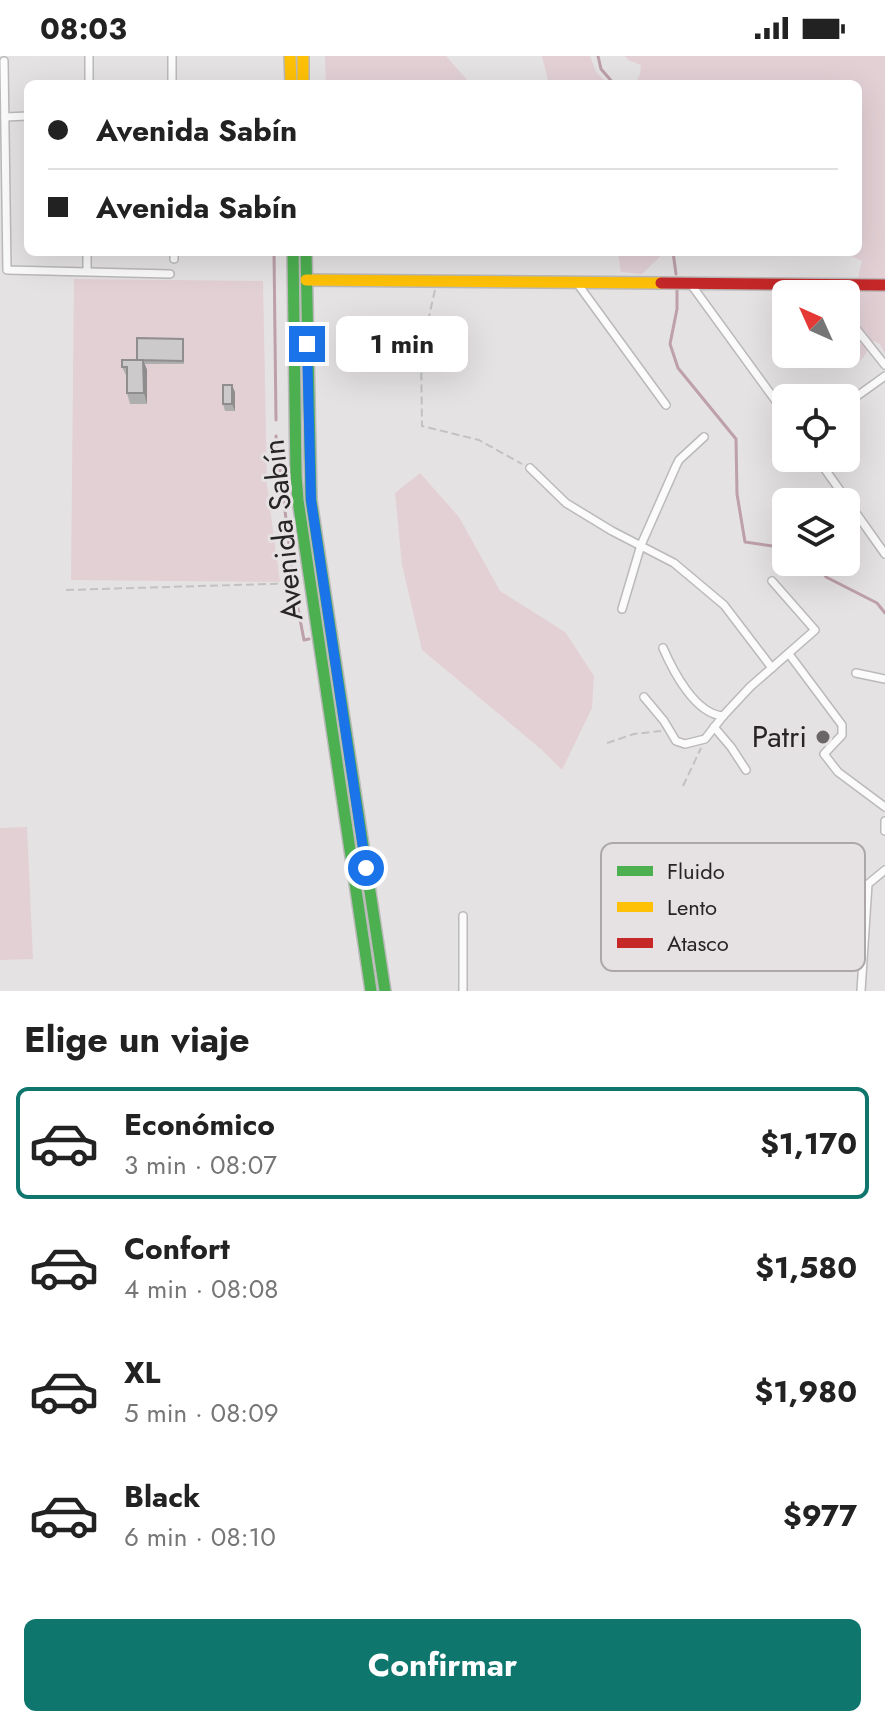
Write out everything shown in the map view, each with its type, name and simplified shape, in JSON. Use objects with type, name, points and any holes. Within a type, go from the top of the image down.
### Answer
[{"type":"main road","points":[[290,56],[291,80]]},
{"type":"main road","points":[[303,56],[303,80]]},
{"type":"main road","name":"Avenida Sabín","points":[[293,256],[296,476],[371,991]]},
{"type":"main road","name":"Avenida Sabín","points":[[306,256],[311,500],[385,991]]},
{"type":"main road","points":[[306,280],[690,283],[772,287]]},
{"type":"main road","points":[[860,287],[885,285]]},
{"type":"street","points":[[89,56],[89,80]]},
{"type":"street","points":[[172,56],[172,80]]},
{"type":"street","points":[[4,61],[7,270],[170,274]]},
{"type":"street","points":[[5,117],[24,116]]},
{"type":"street","points":[[87,256],[87,271]]},
{"type":"street","points":[[577,283],[666,405]]},
{"type":"street","points":[[690,283],[772,396]]},
{"type":"street","points":[[860,334],[885,365]]},
{"type":"street","points":[[860,394],[885,376]]},
{"type":"street","points":[[622,609],[641,545],[679,460],[704,437]]},
{"type":"street","points":[[530,468],[566,503],[674,563],[724,605],[772,668]]},
{"type":"street","points":[[827,472],[885,554]]},
{"type":"street","points":[[644,697],[676,741],[685,744],[705,739],[750,687],[815,630],[772,581]]},
{"type":"street","points":[[663,648],[687,692],[714,715],[723,716]]},
{"type":"street","points":[[789,654],[842,725],[842,735],[824,754],[838,772],[885,807]]},
{"type":"street","points":[[856,673],[885,679]]},
{"type":"street","points":[[714,727],[746,770]]},
{"type":"street","points":[[885,821],[885,831]]},
{"type":"street","points":[[865,930],[868,884],[885,870]]},
{"type":"street","points":[[463,916],[463,991]]},
{"type":"street","points":[[861,991],[862,971]]},
{"type":"path","points":[[437,281],[421,351],[422,426],[479,440],[530,468]]},
{"type":"path","points":[[66,590],[311,582]]},
{"type":"path","points":[[607,743],[634,734],[670,730]]},
{"type":"path","points":[[683,786],[705,739]]},
{"type":"shaded area","points":[[325,56],[446,56],[467,80],[326,80]]},
{"type":"shaded area","points":[[542,56],[590,56],[596,72],[604,80],[548,80]]},
{"type":"shaded area","points":[[625,56],[885,56],[885,354],[880,344],[873,341],[860,360],[860,291],[867,291],[858,278],[862,261],[851,256],[862,256],[862,80],[637,80],[641,65]]},
{"type":"shaded area","points":[[619,256],[661,256],[642,274],[621,272]]},
{"type":"shaded area","points":[[74,279],[263,281],[267,485],[280,582],[71,580]]},
{"type":"shaded area","points":[[420,473],[459,517],[500,591],[565,632],[594,676],[592,708],[562,770],[422,650],[402,565],[395,493]]},
{"type":"shaded area","points":[[27,827],[33,959],[0,960],[0,828]]},
{"type":"building","points":[[137,338],[183,339],[183,361],[137,360]]},
{"type":"building","points":[[122,360],[143,360],[144,393],[127,393],[127,367],[122,367]]},
{"type":"building","points":[[223,385],[232,385],[232,404],[223,404]]},
{"type":"waterway","points":[[598,56],[601,69],[611,80]]},
{"type":"waterway","points":[[274,256],[276,420]]},
{"type":"waterway","points":[[674,256],[676,274]]},
{"type":"waterway","points":[[677,290],[677,309],[670,344],[678,368],[736,439],[737,494],[745,542],[772,546]]},
{"type":"waterway","points":[[276,436],[293,577]]},
{"type":"waterway","points":[[825,576],[877,603],[885,613]]},
{"type":"waterway","points":[[294,588],[304,640],[309,639]]},
{"type":"traffic: fast","points":[[293,256],[298,500],[371,991]]},
{"type":"traffic: fast","points":[[306,256],[311,500],[385,991]]},
{"type":"traffic: slow","points":[[290,56],[291,80]]},
{"type":"traffic: slow","points":[[303,56],[303,80]]},
{"type":"traffic: slow","points":[[306,280],[661,283]]},
{"type":"traffic: jam","points":[[661,283],[885,285]]},
{"type":"place","name":"Patri","points":[[823,737]]},
{"type":"route","points":[[307,344],[311,500],[366,868]]}]
